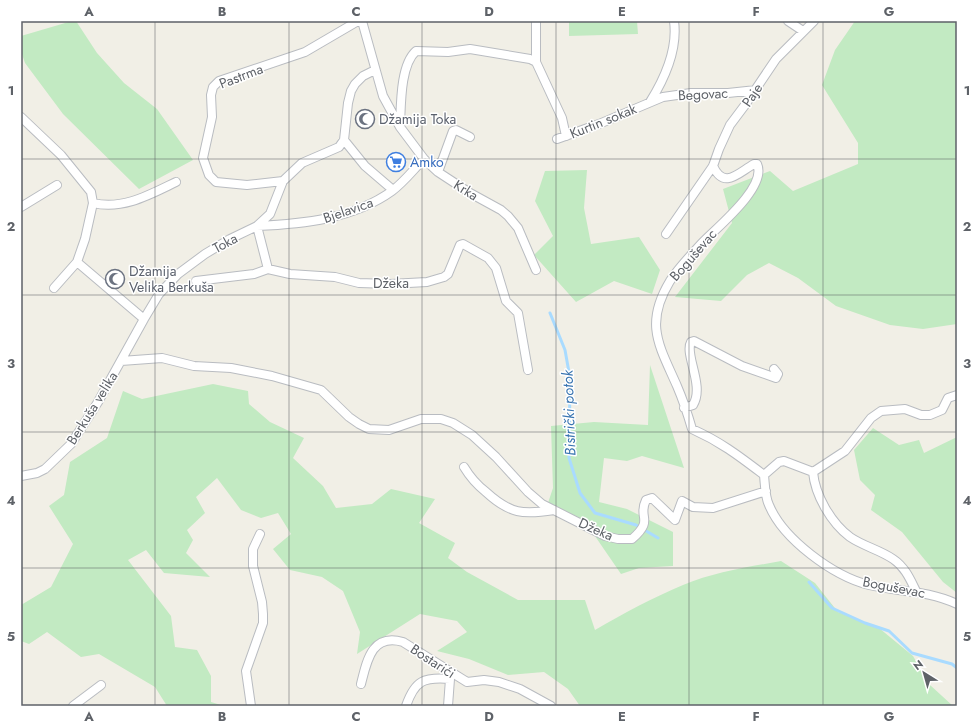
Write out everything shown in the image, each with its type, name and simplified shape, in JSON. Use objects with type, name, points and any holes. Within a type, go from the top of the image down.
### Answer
[{"type":"street","name":"Pastrma","points":[[283,181],[247,185],[216,182],[209,175],[203,158],[212,117],[211,95],[213,87],[219,81],[305,52],[358,21]]},
{"type":"street","name":"Krka","points":[[362,21],[375,70],[386,103],[400,127],[424,159],[438,172],[470,193],[501,210],[508,216],[518,228],[536,270]]},
{"type":"street","points":[[536,21],[536,62],[562,118],[566,136]]},
{"type":"street","points":[[650,102],[664,80],[670,61],[674,39],[674,21]]},
{"type":"street","points":[[788,21],[803,31]]},
{"type":"street","name":"Paje","points":[[666,234],[713,166],[730,125],[756,90],[776,59],[814,21]]},
{"type":"street","points":[[400,127],[401,94],[411,55],[416,51],[448,52],[470,49],[530,59],[536,62]]},
{"type":"street","points":[[375,70],[363,76],[355,84],[351,91],[348,103],[344,140],[365,166],[393,190]]},
{"type":"street","name":"Begovac","points":[[650,102],[678,94],[756,90]]},
{"type":"street","name":"Kurtin sokak","points":[[557,139],[599,124],[650,102]]},
{"type":"street","points":[[21,117],[76,172],[91,192],[92,203],[85,239],[77,262],[54,288]]},
{"type":"street","points":[[438,172],[453,131],[456,130],[470,137]]},
{"type":"street","name":"Toka","points":[[144,319],[159,294],[178,274],[205,254],[257,226],[270,214],[283,181],[302,163],[336,151],[344,140]]},
{"type":"street","name":"Bjelavica","points":[[257,226],[284,225],[331,218],[365,205],[393,190],[424,159]]},
{"type":"street","name":"Boguševac","points":[[713,166],[718,176],[723,178],[735,176],[754,164],[757,164],[758,172],[756,181],[738,208],[686,260],[671,280],[660,298],[655,318],[657,341],[682,398],[692,429],[716,440],[764,475],[768,504],[775,517],[798,543],[817,560],[841,574],[868,584],[934,594],[957,604]]},
{"type":"street","points":[[92,203],[109,206],[125,204],[176,182]]},
{"type":"street","points":[[21,207],[57,184]]},
{"type":"street","points":[[257,226],[268,269]]},
{"type":"street","name":"Džeka","points":[[196,281],[254,274],[268,269],[290,274],[335,277],[359,283],[390,284],[427,282],[444,277],[448,274],[460,245],[463,244],[488,258],[496,268],[506,300],[518,313],[528,370]]},
{"type":"street","points":[[77,262],[144,319]]},
{"type":"street","name":"Berkuša velika","points":[[21,476],[45,470],[71,444],[98,402],[144,319]]},
{"type":"street","points":[[684,408],[693,405],[696,395],[696,379],[689,347],[691,342],[694,341],[742,366],[776,378],[778,374],[774,369]]},
{"type":"street","name":"Džeka","points":[[121,361],[162,358],[194,366],[231,368],[272,376],[326,393],[349,417],[369,429],[389,430],[410,422],[429,418],[442,419],[472,435],[496,457],[528,492],[542,504],[605,536],[618,539],[632,539],[643,528],[643,506],[649,498],[652,498],[675,520],[682,502],[693,507],[713,508],[766,491]]},
{"type":"street","points":[[813,472],[845,451],[871,418],[881,411],[905,409],[921,415],[930,415],[942,410],[948,398],[957,395]]},
{"type":"street","points":[[764,475],[780,462],[813,472]]},
{"type":"street","points":[[464,467],[479,487],[494,501],[510,510],[531,514],[555,510]]},
{"type":"street","points":[[813,472],[814,481],[821,498],[838,526],[849,537],[894,560],[904,569],[916,591]]},
{"type":"street","points":[[251,706],[246,671],[263,619],[262,602],[253,566],[253,549],[260,534]]},
{"type":"street","name":"Bostarići","points":[[362,684],[368,657],[383,642],[390,639],[404,642],[451,675],[467,682],[484,680],[498,682],[520,689],[551,706]]},
{"type":"street","points":[[406,706],[411,691],[424,680],[451,675],[448,706]]},
{"type":"street","points":[[73,706],[101,685]]},
{"type":"green space","points":[[76,21],[97,53],[124,83],[157,109],[193,160],[139,189],[63,114],[25,63],[21,51],[21,36]]},
{"type":"green space","points":[[569,21],[637,21],[638,34],[569,36]]},
{"type":"green space","points":[[855,21],[957,21],[957,324],[923,329],[890,325],[836,306],[798,278],[769,263],[747,275],[721,301],[675,297],[732,223],[723,189],[770,171],[793,191],[858,164],[858,143],[822,85],[835,50]]},
{"type":"green space","points":[[587,170],[584,208],[591,244],[639,237],[660,270],[652,294],[614,281],[576,302],[534,255],[553,236],[535,201],[545,171]]},
{"type":"green space","points":[[650,365],[684,468],[642,456],[627,461],[604,458],[599,502],[627,509],[673,532],[673,566],[639,568],[621,574],[586,523],[545,512],[553,488],[551,426],[594,422],[648,425]]},
{"type":"green space","points":[[213,384],[248,391],[249,404],[270,422],[304,438],[293,458],[323,486],[336,508],[372,504],[391,489],[435,499],[419,523],[455,543],[448,558],[467,572],[518,600],[585,600],[595,630],[649,600],[695,580],[731,570],[781,561],[815,583],[838,612],[879,628],[913,656],[930,685],[953,706],[580,706],[568,689],[544,672],[508,675],[469,659],[437,651],[467,632],[457,621],[420,614],[357,654],[360,632],[343,591],[322,577],[290,570],[273,549],[291,534],[278,513],[261,518],[241,510],[217,478],[196,497],[205,513],[187,530],[193,540],[186,553],[210,577],[164,573],[146,550],[128,560],[171,616],[175,647],[197,650],[211,676],[211,702],[224,706],[167,706],[155,687],[99,654],[81,657],[47,632],[29,644],[21,641],[21,605],[51,587],[73,544],[49,506],[64,495],[70,462],[107,438],[123,391],[142,399]]},
{"type":"green space","points":[[873,428],[899,445],[919,440],[924,453],[957,437],[957,593],[943,582],[902,532],[871,510],[875,495],[860,480],[854,450]]},
{"type":"waterway","name":"Bistrički potok","points":[[550,313],[565,350],[570,378],[569,458],[580,493],[595,513],[636,525],[658,538]]},
{"type":"waterway","name":"Bistrički potok","points":[[809,582],[832,608],[865,623],[889,631],[912,653],[952,664],[957,668]]},
{"type":"place","name":"Džamija Toka","points":[[365,119]]},
{"type":"place","name":"Amko","points":[[396,162]]},
{"type":"place","name":"Džamija Velika Berkuša","points":[[115,279]]}]
